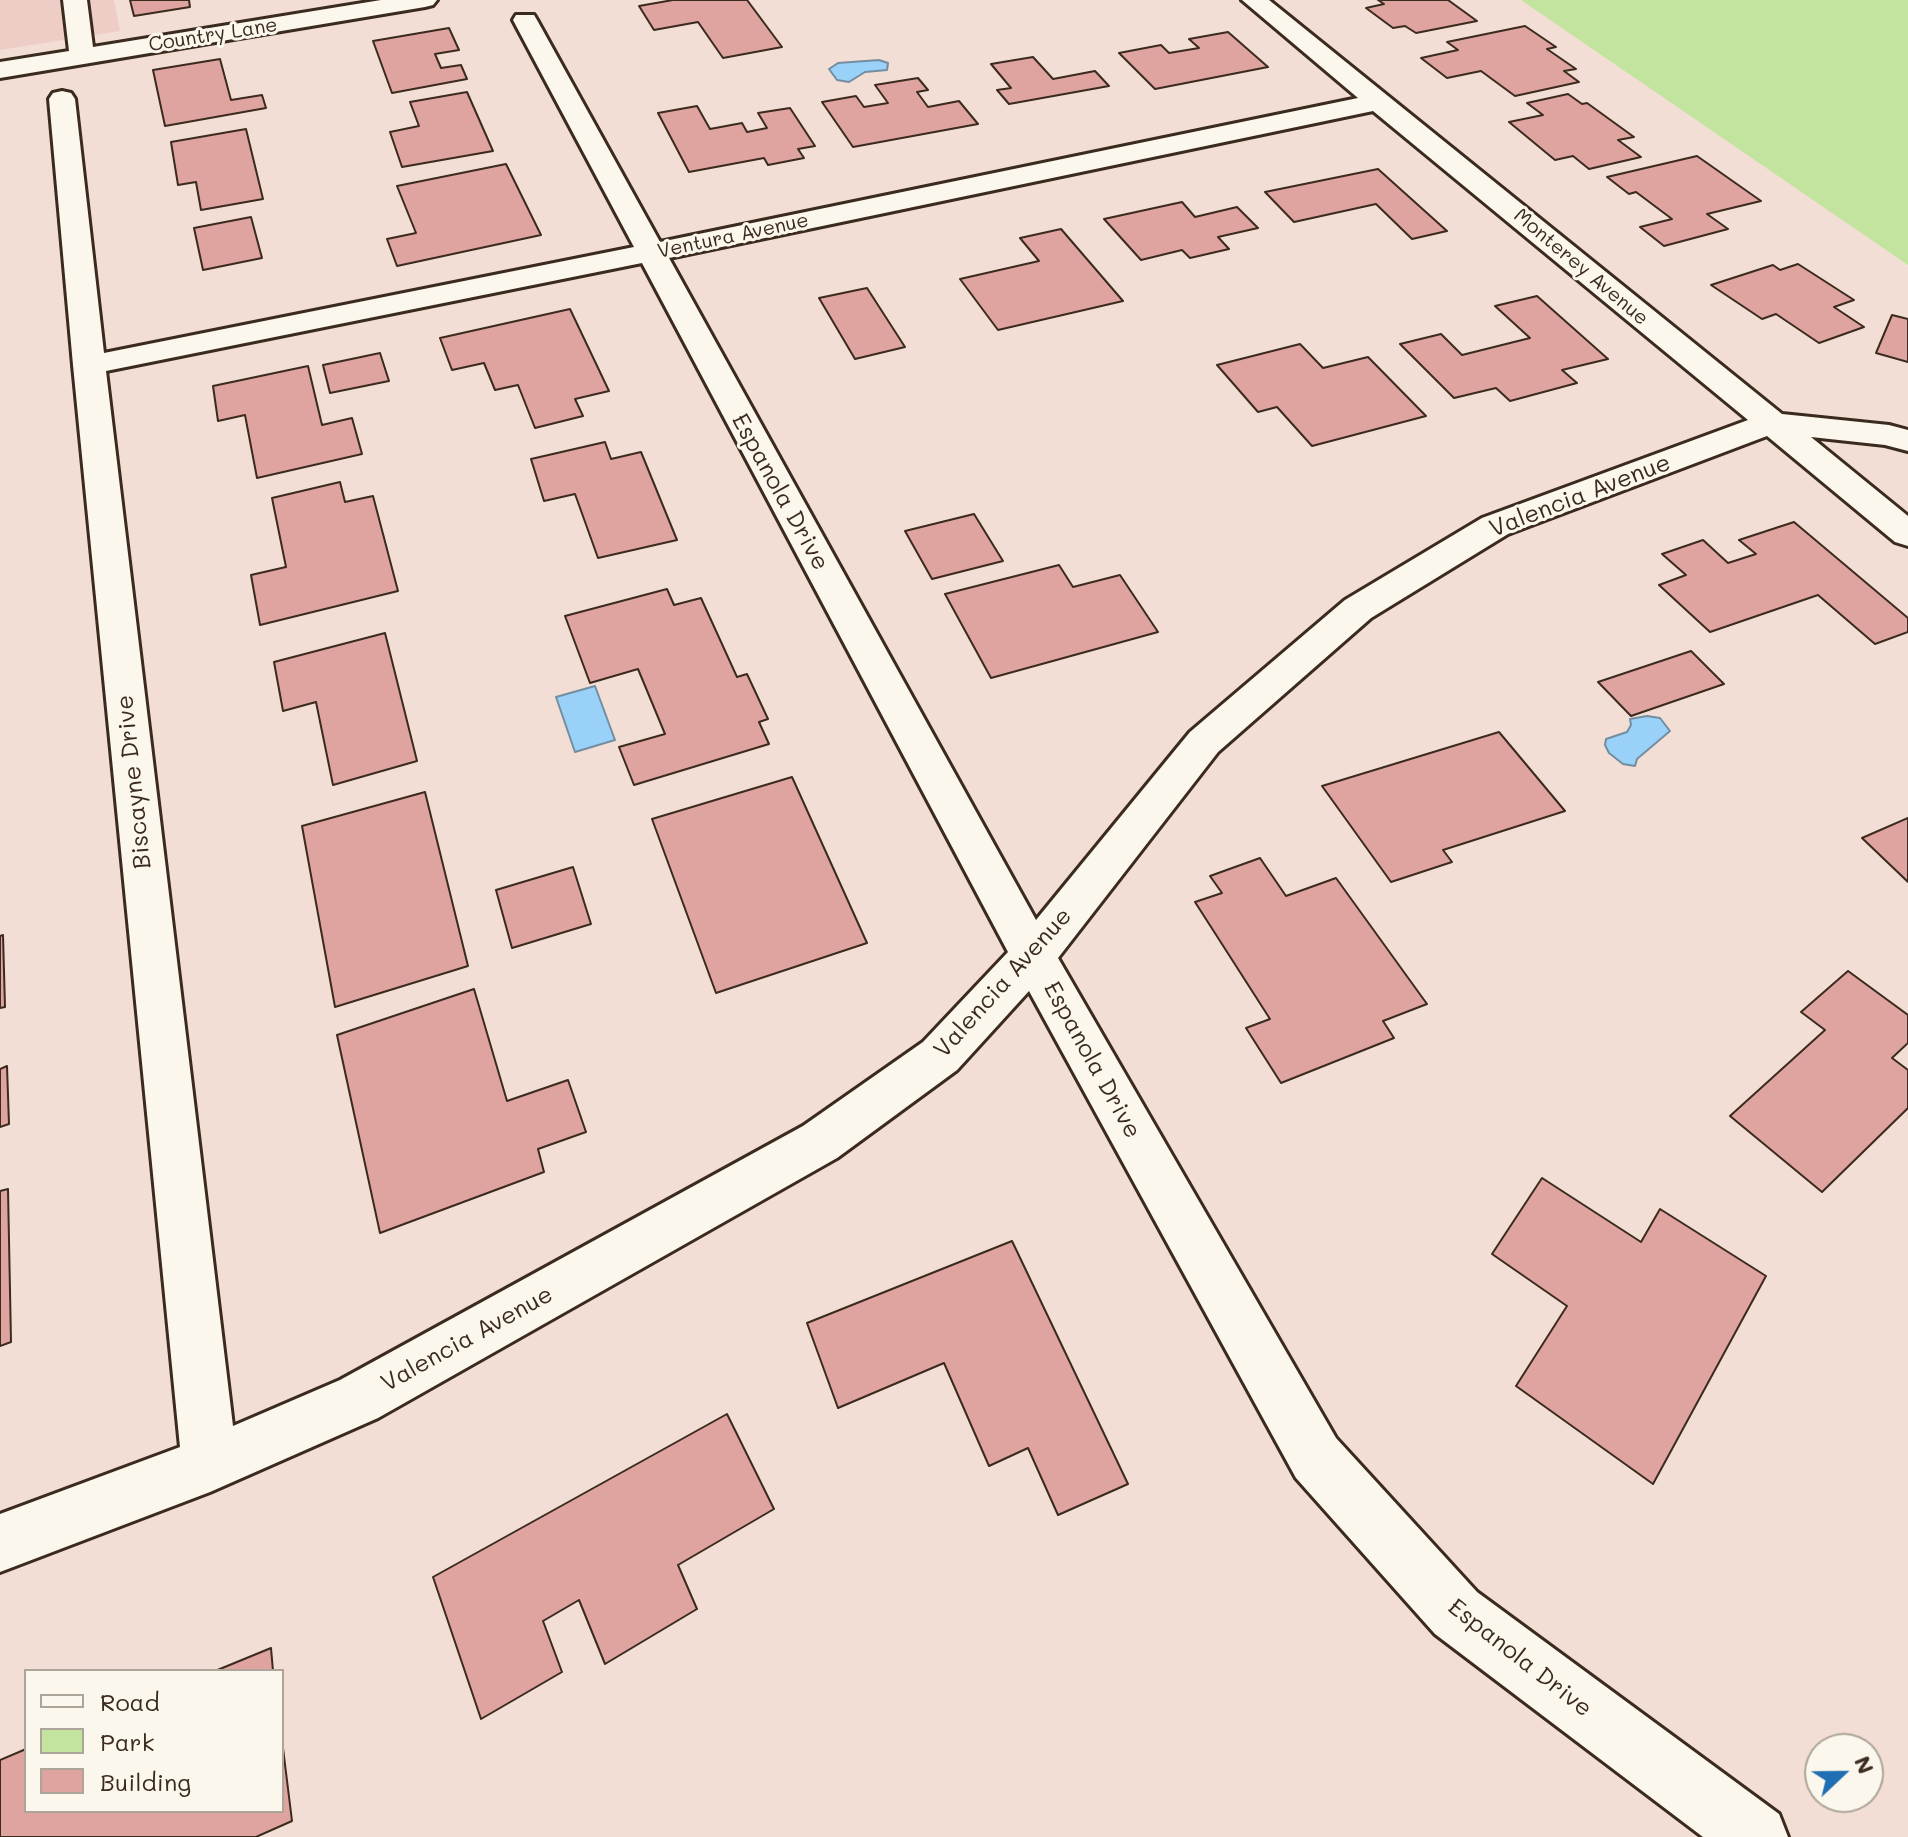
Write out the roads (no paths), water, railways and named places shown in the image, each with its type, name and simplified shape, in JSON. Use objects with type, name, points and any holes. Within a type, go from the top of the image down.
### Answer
[{"type":"street","points":[[75,0],[82,56]]},
{"type":"street","name":"Country Lane","points":[[0,70],[425,0]]},
{"type":"street","name":"Monterey Avenue","points":[[1254,0],[1908,534]]},
{"type":"street","name":"Espanola Drive","points":[[525,20],[1033,956],[1316,1458],[1456,1613],[1756,1837]]},
{"type":"street","name":"Biscayne Drive","points":[[62,99],[210,1464]]},
{"type":"street","name":"Ventura Avenue","points":[[89,365],[650,253],[1377,102]]},
{"type":"street","name":"Valencia Avenue","points":[[0,1543],[210,1464],[359,1399],[820,1142],[940,1056],[1033,956],[1204,742],[1358,609],[1495,526],[1771,423],[1889,435],[1908,441]]},
{"type":"water","points":[[879,60],[888,63],[887,70],[865,72],[849,82],[837,80],[829,69],[838,63]]},
{"type":"water","points":[[595,686],[615,740],[575,752],[556,697]]},
{"type":"water","points":[[1647,716],[1660,718],[1670,731],[1637,759],[1635,766],[1623,764],[1609,753],[1606,739],[1627,732],[1630,719]]}]
